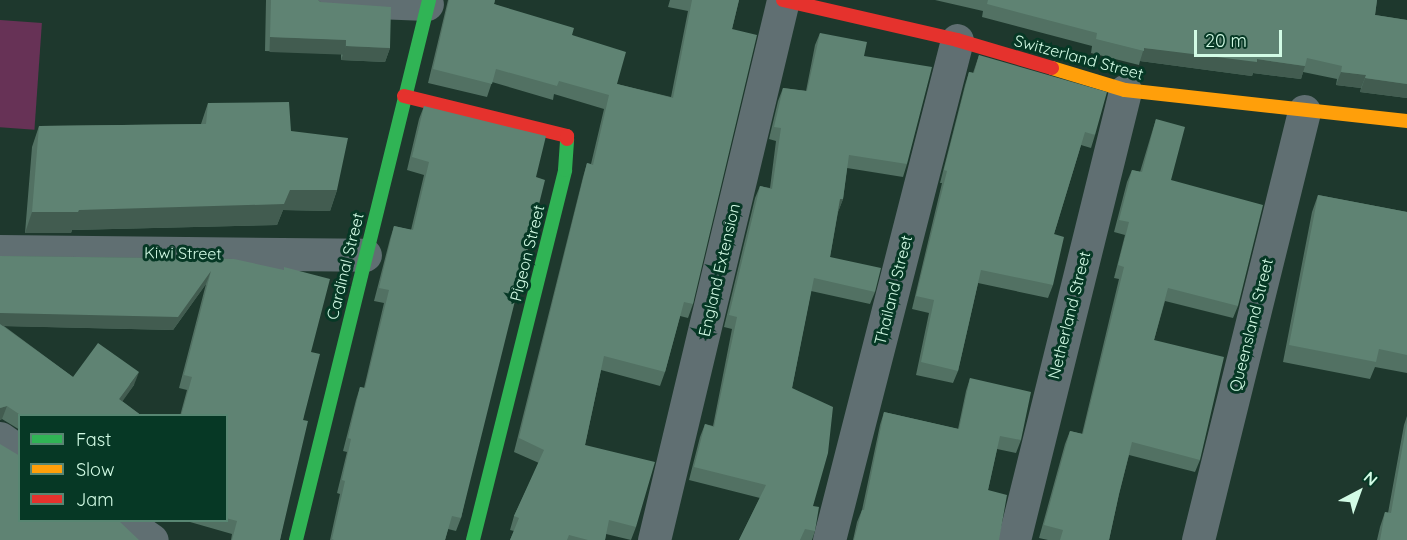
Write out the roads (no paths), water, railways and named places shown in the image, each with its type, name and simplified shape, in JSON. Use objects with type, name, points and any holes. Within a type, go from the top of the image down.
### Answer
[{"type":"street","points":[[324,0],[428,2]]},
{"type":"street","name":"Switzerland Street","points":[[783,0],[957,40],[1125,90],[1407,121]]},
{"type":"street","name":"England Extension","points":[[654,540],[783,0]]},
{"type":"street","name":"Cardinal Street","points":[[296,540],[428,2]]},
{"type":"street","name":"Thailand Street","points":[[829,540],[957,40]]},
{"type":"street","name":"Netherland Street","points":[[1014,540],[1125,90]]},
{"type":"street","name":"Pigeon Street","points":[[404,96],[567,136],[565,170],[473,540]]},
{"type":"street","name":"Queensland Street","points":[[1198,540],[1304,111]]},
{"type":"street","name":"Kiwi Street","points":[[0,251],[365,255]]},
{"type":"street","points":[[0,438],[18,451]]},
{"type":"street","points":[[126,522],[152,540]]}]
